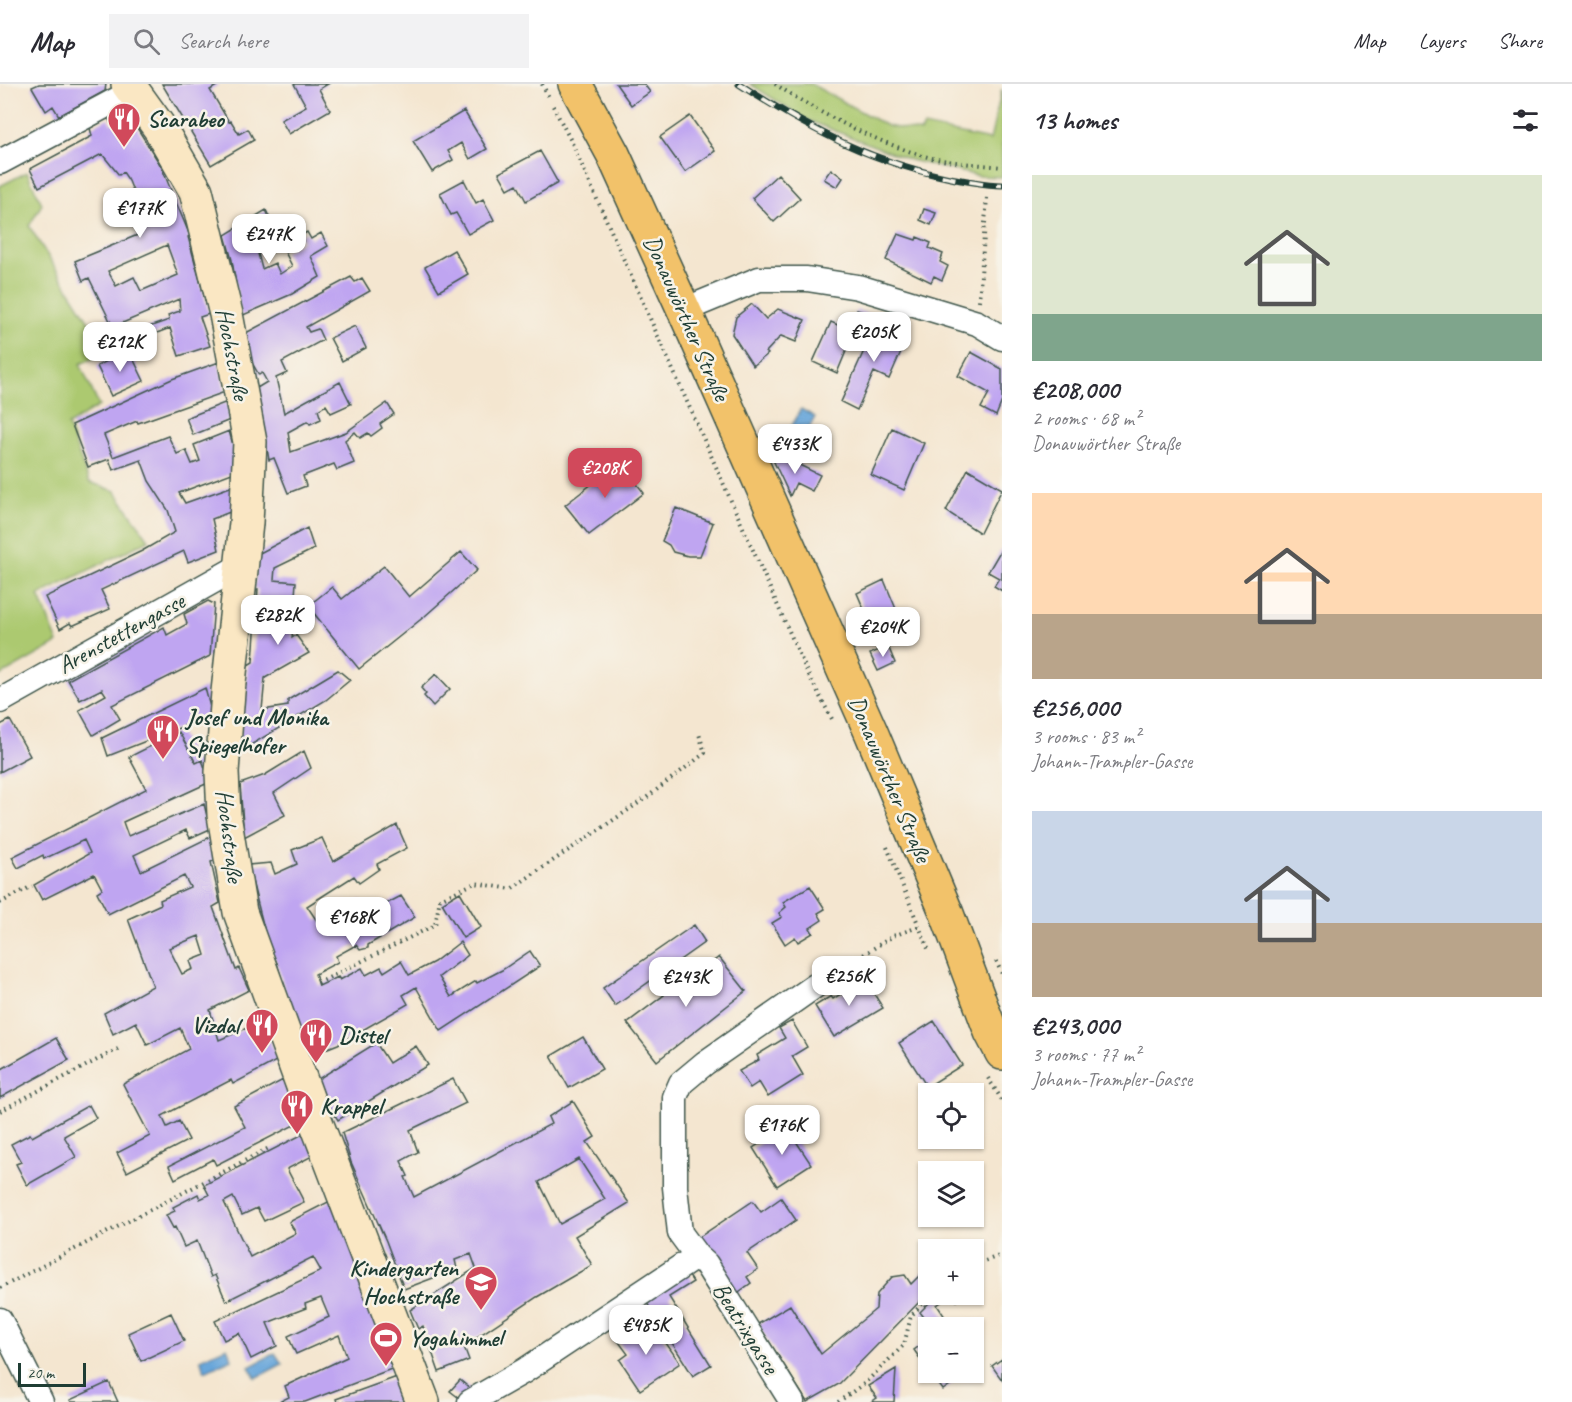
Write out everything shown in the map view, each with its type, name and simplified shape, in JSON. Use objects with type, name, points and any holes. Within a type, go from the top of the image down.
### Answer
[{"type":"main road","name":"Donauwörther Straße","points":[[575,84],[613,154],[876,742],[932,920],[991,1032],[993,1062]]},
{"type":"main road","name":"Hochstraße","points":[[131,87],[159,127],[196,191],[226,314],[250,442],[246,523],[222,772],[224,815],[240,912],[313,1114],[423,1402]]},
{"type":"street","points":[[0,162],[131,87]]},
{"type":"street","points":[[684,310],[759,279],[807,279],[858,287],[977,323],[1002,338]]},
{"type":"street","name":"Arenstettengasse","points":[[0,701],[242,565]]},
{"type":"street","name":"Beatrixgasse","points":[[792,1402],[706,1264],[680,1233],[675,1187],[675,1097],[681,1083],[705,1062],[815,986]]},
{"type":"street","points":[[470,1402],[524,1371],[697,1256]]},
{"type":"street","points":[[0,1320],[41,1402]]},
{"type":"path","points":[[542,84],[572,143],[809,676],[835,723]]},
{"type":"path","points":[[775,84],[846,124],[924,156],[963,164],[1002,167]]},
{"type":"path","points":[[977,323],[987,196]]},
{"type":"path","points":[[318,983],[435,925],[440,899],[475,883],[511,889],[646,798],[705,753],[699,734]]},
{"type":"path","points":[[884,840],[932,920],[932,958]]},
{"type":"path","points":[[0,903],[32,886]]},
{"type":"path","points":[[815,986],[893,936],[932,920]]},
{"type":"path","points":[[0,1110],[118,1049]]},
{"type":"path","points":[[993,1062],[1002,1100]]},
{"type":"path","points":[[0,1288],[271,1147]]},
{"type":"path","points":[[984,1261],[1002,1255]]},
{"type":"path","points":[[838,1402],[865,1383],[904,1345],[911,1316],[919,1305]]},
{"type":"green space","points":[[750,84],[811,84],[887,126],[921,132],[924,126],[990,140],[1002,89],[1002,177],[979,176],[910,160],[805,119]]},
{"type":"green space","points":[[27,172],[42,204],[29,226],[108,352],[80,364],[99,406],[68,425],[89,482],[115,491],[149,540],[39,595],[58,643],[0,676],[0,186]]},
{"type":"water","points":[[801,409],[815,417],[800,445],[786,437]]},
{"type":"water","points":[[227,1347],[232,1359],[205,1371],[200,1359]]},
{"type":"water","points":[[275,1353],[282,1364],[256,1378],[249,1367]]},
{"type":"building","points":[[39,84],[106,84],[105,91],[59,116],[53,106],[46,111],[32,87]]},
{"type":"building","points":[[162,84],[220,84],[210,90],[229,122],[231,121],[239,134],[248,129],[254,140],[211,165]]},
{"type":"building","points":[[294,84],[328,84],[319,89],[330,110],[289,134],[281,120],[306,106]]},
{"type":"building","points":[[616,84],[644,84],[650,92],[631,105]]},
{"type":"building","points":[[464,111],[487,149],[470,159],[461,143],[448,151],[453,160],[432,172],[413,141]]},
{"type":"building","points":[[129,115],[161,166],[190,236],[188,237],[209,314],[200,317],[210,346],[179,356],[170,328],[149,336],[146,328],[169,320],[168,315],[180,311],[179,299],[113,327],[89,278],[83,281],[75,261],[140,234],[136,225],[145,221],[123,172],[119,175],[102,154],[39,187],[30,169],[92,136],[90,128],[108,118],[111,124]],"holes":[[[167,245],[178,275],[141,291],[134,277],[116,286],[108,271]]]},
{"type":"building","points":[[690,116],[715,151],[685,172],[660,137]]},
{"type":"building","points":[[540,151],[558,183],[526,201],[517,184],[508,189],[499,173]]},
{"type":"building","points":[[831,169],[843,178],[837,187],[824,179]]},
{"type":"building","points":[[778,174],[800,198],[774,222],[752,198]]},
{"type":"building","points":[[464,180],[476,203],[483,199],[494,220],[468,234],[456,213],[451,215],[440,193]]},
{"type":"building","points":[[924,209],[936,213],[931,225],[920,220]]},
{"type":"building","points":[[266,210],[275,230],[255,242],[262,269],[275,263],[280,274],[292,266],[285,252],[303,241],[300,236],[307,232],[311,239],[321,233],[328,246],[311,256],[320,277],[292,294],[241,316],[232,260],[225,235]]},
{"type":"building","points":[[898,234],[916,240],[917,237],[931,243],[929,248],[943,254],[940,262],[948,266],[942,280],[934,276],[931,282],[886,260]]},
{"type":"building","points":[[454,250],[468,274],[439,291],[425,267]]},
{"type":"building","points":[[351,277],[355,282],[362,278],[370,291],[306,327],[309,332],[318,329],[323,340],[282,362],[287,373],[276,378],[284,413],[340,382],[351,404],[331,413],[326,405],[318,410],[321,419],[310,424],[308,421],[288,432],[291,452],[346,432],[387,403],[394,414],[380,424],[382,428],[371,436],[368,433],[360,438],[355,432],[345,440],[354,463],[337,470],[334,464],[303,476],[306,486],[288,493],[274,458],[269,460],[257,388],[267,382],[262,373],[259,375],[250,359],[244,334]]},
{"type":"building","points":[[752,304],[766,319],[778,309],[805,320],[796,342],[781,336],[766,352],[768,354],[753,366],[732,334],[736,317]]},
{"type":"building","points":[[857,310],[872,315],[864,336],[854,332],[837,373],[813,362],[831,322],[849,330]]},
{"type":"building","points":[[876,324],[907,338],[889,379],[874,372],[857,410],[841,402]]},
{"type":"building","points":[[355,326],[366,348],[342,361],[330,338]]},
{"type":"building","points":[[129,350],[144,381],[111,396],[97,366]]},
{"type":"building","points":[[971,352],[1002,369],[1002,401],[996,416],[981,408],[989,393],[958,376]]},
{"type":"building","points":[[219,362],[225,392],[138,423],[137,421],[104,435],[113,457],[168,436],[177,454],[186,450],[192,464],[200,461],[194,445],[229,431],[235,452],[232,473],[179,493],[185,503],[233,486],[235,510],[212,519],[219,550],[188,562],[184,551],[101,590],[110,609],[72,626],[70,623],[60,629],[45,597],[142,551],[175,532],[168,510],[149,481],[141,460],[113,470],[109,459],[88,467],[72,425],[172,379]]},
{"type":"building","points":[[227,402],[230,420],[193,435],[186,418]]},
{"type":"building","points":[[892,428],[924,443],[904,490],[871,475]]},
{"type":"building","points":[[779,455],[820,475],[812,491],[796,483],[790,496],[774,462]]},
{"type":"building","points":[[620,462],[644,493],[589,535],[565,505]]},
{"type":"building","points":[[968,469],[1002,489],[980,533],[946,511]]},
{"type":"building","points":[[676,508],[713,523],[700,556],[673,552],[669,545],[662,541]]},
{"type":"building","points":[[307,528],[314,549],[275,568],[274,580],[296,582],[292,638],[296,635],[309,653],[265,678],[262,710],[288,706],[288,700],[338,670],[350,680],[326,700],[237,753],[248,665],[253,662],[258,589],[255,589],[256,555]]},
{"type":"building","points":[[1002,548],[1002,591],[994,586],[999,578],[988,572]]},
{"type":"building","points":[[461,552],[477,570],[425,616],[359,669],[308,606],[332,587],[342,599],[384,566],[409,597]]},
{"type":"building","points":[[884,580],[901,621],[874,633],[857,593]]},
{"type":"building","points":[[208,601],[214,604],[210,656],[112,705],[120,719],[93,735],[79,710],[106,695],[102,689],[80,700],[68,680],[164,627],[167,635],[187,624],[184,614]]},
{"type":"building","points":[[888,646],[895,663],[878,671],[870,654]]},
{"type":"building","points":[[436,674],[450,689],[433,706],[424,696],[426,694],[421,688]]},
{"type":"building","points":[[205,688],[212,715],[108,756],[102,738]]},
{"type":"building","points":[[10,720],[30,756],[0,772],[0,725]]},
{"type":"building","points":[[179,732],[196,763],[202,760],[210,782],[123,822],[128,836],[204,804],[210,829],[190,838],[186,830],[134,855],[141,871],[212,836],[218,859],[211,862],[220,903],[213,907],[236,970],[239,968],[249,990],[210,1010],[219,1040],[261,1022],[278,1060],[233,1084],[231,1080],[162,1116],[167,1127],[179,1121],[189,1140],[127,1172],[117,1153],[150,1136],[123,1084],[189,1049],[180,1028],[147,1045],[136,1022],[113,1034],[104,1013],[153,986],[128,919],[161,904],[160,900],[190,887],[184,876],[108,914],[97,892],[102,889],[94,874],[42,900],[34,885],[90,853],[84,840],[44,859],[43,855],[18,868],[12,857],[146,789],[129,757]],"holes":[[[199,936],[205,955],[190,961],[193,969],[182,974],[169,948]]]},
{"type":"building","points":[[304,751],[311,768],[274,793],[285,815],[244,837],[240,784],[265,775]]},
{"type":"building","points":[[397,825],[407,848],[377,864],[379,869],[359,883],[354,876],[307,906],[317,921],[361,900],[369,913],[401,896],[415,917],[368,945],[368,948],[360,950],[356,945],[336,956],[338,962],[315,974],[319,986],[338,977],[340,980],[362,968],[366,975],[381,967],[384,972],[401,961],[409,975],[434,962],[460,942],[468,955],[439,977],[451,997],[476,981],[477,983],[502,970],[530,951],[540,966],[441,1031],[416,987],[403,995],[408,1004],[338,1044],[308,1056],[277,963],[268,944],[248,865],[271,863],[275,874],[297,864],[292,850],[322,838],[333,862]]},
{"type":"building","points":[[810,886],[825,909],[818,913],[822,920],[810,928],[813,933],[798,942],[795,937],[785,944],[772,923],[782,917],[779,913],[786,907],[783,902]]},
{"type":"building","points":[[460,892],[481,927],[463,938],[442,903]]},
{"type":"building","points":[[694,925],[705,942],[615,1006],[603,988]]},
{"type":"building","points":[[719,957],[746,991],[657,1061],[627,1023],[664,995],[659,988],[673,978],[680,987]]},
{"type":"building","points":[[862,975],[883,1008],[834,1037],[815,1006],[831,996],[833,999],[850,988],[847,984]]},
{"type":"building","points":[[792,1021],[807,1047],[792,1056],[803,1075],[768,1097],[759,1082],[750,1088],[739,1071],[759,1060],[757,1055],[785,1038],[779,1028]]},
{"type":"building","points":[[934,1021],[962,1065],[933,1083],[924,1083],[899,1043]]},
{"type":"building","points":[[583,1037],[602,1069],[569,1088],[551,1056]]},
{"type":"building","points":[[56,1038],[69,1060],[0,1098],[0,1070]]},
{"type":"building","points":[[376,1043],[389,1063],[416,1046],[428,1065],[338,1120],[326,1101],[318,1079]]},
{"type":"building","points":[[453,1079],[466,1103],[410,1130],[418,1152],[401,1161],[414,1197],[551,1124],[548,1117],[573,1101],[595,1137],[587,1142],[629,1203],[575,1236],[592,1265],[463,1344],[469,1360],[439,1372],[423,1326],[418,1329],[410,1310],[476,1268],[471,1254],[455,1260],[457,1269],[404,1289],[386,1241],[351,1162],[342,1133]],"holes":[[[579,1159],[605,1199],[560,1224],[539,1182]]]},
{"type":"building","points":[[283,1080],[304,1120],[216,1165],[213,1159],[175,1179],[169,1166],[245,1127],[234,1106]]},
{"type":"building","points":[[89,1105],[96,1118],[64,1136],[76,1157],[27,1185],[16,1164],[21,1162],[11,1144],[30,1134],[32,1137]]},
{"type":"building","points":[[786,1126],[811,1164],[777,1186],[753,1148]]},
{"type":"building","points":[[307,1132],[318,1153],[287,1169],[304,1202],[264,1221],[257,1208],[242,1215],[233,1197],[224,1202],[250,1257],[296,1233],[289,1222],[334,1199],[394,1368],[305,1402],[279,1402],[289,1397],[285,1386],[347,1357],[339,1335],[296,1354],[288,1336],[329,1317],[321,1298],[305,1304],[306,1308],[267,1323],[277,1346],[251,1359],[239,1333],[224,1340],[215,1321],[321,1271],[313,1257],[226,1301],[215,1275],[211,1277],[197,1241],[184,1247],[175,1227],[173,1228],[166,1215],[175,1211],[173,1207],[198,1194],[200,1199],[209,1195],[204,1185]]},
{"type":"building","points":[[781,1198],[796,1220],[747,1253],[758,1269],[747,1277],[751,1283],[736,1294],[698,1238],[753,1201],[761,1212]]},
{"type":"building","points":[[687,1273],[693,1282],[669,1297],[711,1365],[693,1376],[645,1300]]},
{"type":"building","points":[[905,1275],[911,1284],[918,1277],[918,1303],[839,1384],[807,1402],[758,1324],[790,1305],[821,1354],[876,1309],[877,1294],[892,1277]]},
{"type":"building","points":[[927,1305],[937,1305],[945,1317],[924,1317],[920,1312]]},
{"type":"building","points":[[171,1313],[184,1341],[141,1361],[128,1333]]},
{"type":"building","points":[[639,1322],[651,1339],[659,1333],[680,1363],[640,1390],[620,1360],[628,1354],[616,1338]]},
{"type":"building","points":[[1002,1359],[1002,1380],[992,1366]]},
{"type":"building","points":[[896,1369],[894,1402],[871,1402],[877,1398],[868,1386]]},
{"type":"building","points":[[397,1377],[407,1402],[337,1402],[336,1399]]},
{"type":"building","points":[[460,1380],[472,1390],[463,1401],[450,1391]]},
{"type":"building","points":[[109,1382],[118,1402],[71,1402],[70,1400]]},
{"type":"building","points":[[938,1383],[953,1383],[943,1390]]},
{"type":"railway","points":[[739,84],[818,131],[872,155],[930,173],[961,180],[1002,185]]},
{"type":"place","name":"Scarabeo","points":[[124,148]]},
{"type":"place","name":"Josef und Monika Spiegelhofer","points":[[163,760]]},
{"type":"place","name":"Vizdal","points":[[262,1054]]},
{"type":"place","name":"Distel","points":[[316,1064]]},
{"type":"place","name":"Krappel","points":[[297,1135]]},
{"type":"place","name":"Kindergarten Hochstraße","points":[[481,1311]]},
{"type":"place","name":"Yogahimmel","points":[[386,1367]]}]
